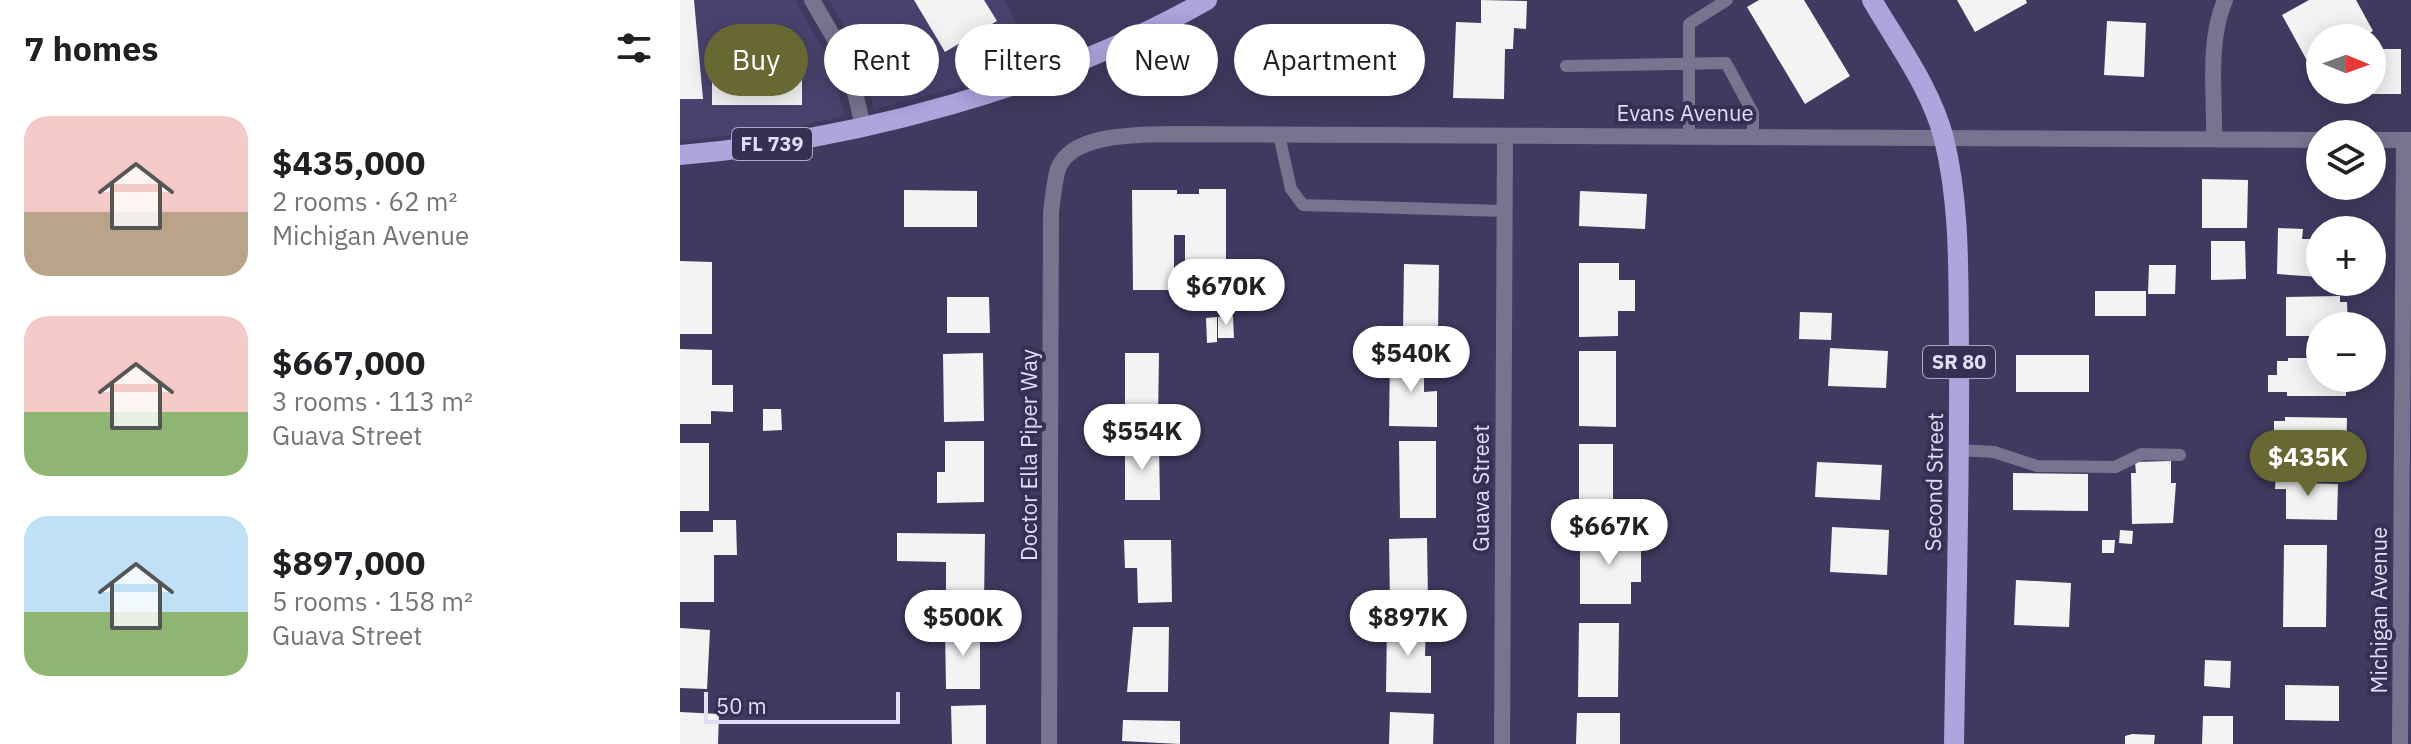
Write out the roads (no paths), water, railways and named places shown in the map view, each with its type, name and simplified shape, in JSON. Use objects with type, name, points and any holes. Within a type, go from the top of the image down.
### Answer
[{"type":"main road","name":"FL 739","points":[[680,155],[782,143],[863,126],[1007,88],[1105,50],[1207,0]]},
{"type":"main road","name":"Second Street","points":[[1872,0],[1917,78],[1944,137],[1957,226],[1954,744]]},
{"type":"street","points":[[812,0],[841,50],[863,126]]},
{"type":"street","points":[[2214,139],[2215,41],[2225,0]]},
{"type":"street","name":"Evans Avenue","points":[[1059,166],[1080,146],[1117,136],[2306,140]]},
{"type":"street","name":"Guava Street","points":[[1502,744],[1505,136]]},
{"type":"street","points":[[2386,140],[2408,140]]},
{"type":"street","name":"Michigan Avenue","points":[[2400,744],[2408,140]]},
{"type":"street","name":"Doctor Ella Piper Way","points":[[1049,744],[1051,212],[1059,166]]},
{"type":"lane","points":[[1689,137],[1689,24],[1727,0]]},
{"type":"lane","points":[[1566,66],[1726,63],[1753,113],[1753,137]]},
{"type":"lane","points":[[1279,135],[1291,189],[1303,205],[1504,211]]},
{"type":"lane","points":[[1958,450],[1994,452],[2037,466],[2115,467],[2142,454],[2180,455]]}]
